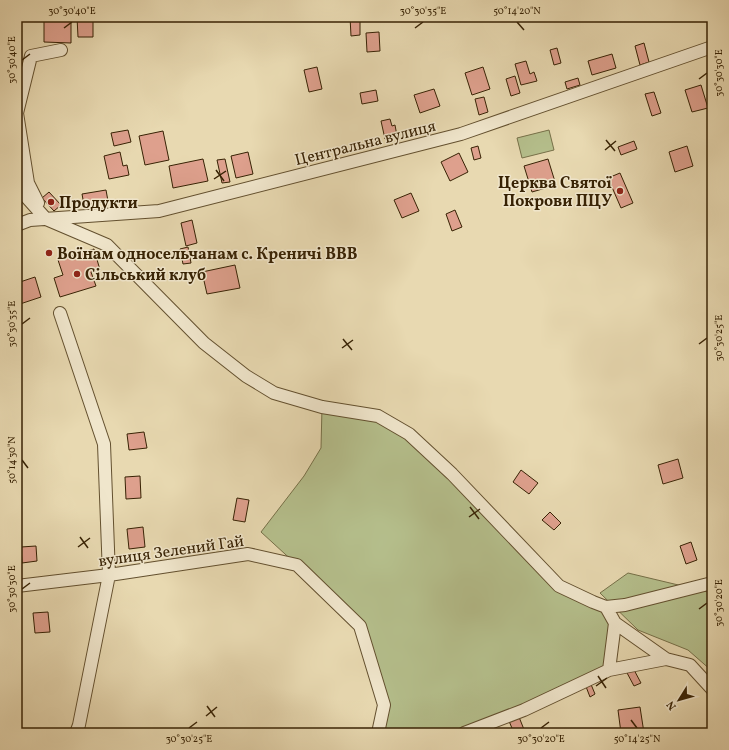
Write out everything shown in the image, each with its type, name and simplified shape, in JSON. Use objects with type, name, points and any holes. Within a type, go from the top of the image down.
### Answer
[{"type":"street","name":"Центральна вулиця","points":[[17,225],[30,220],[46,218],[159,211],[461,134],[712,47]]},
{"type":"street","points":[[46,218],[28,183],[17,113],[31,56],[61,50]]},
{"type":"street","points":[[17,188],[46,218],[107,244],[204,343],[246,376],[274,393],[322,407],[378,416],[409,434],[452,474],[559,586],[606,607],[625,605],[712,583]]},
{"type":"street","points":[[60,313],[104,444],[109,575],[79,725],[76,733]]},
{"type":"street","name":"вулиця Зелений Гай","points":[[17,586],[109,575],[248,554],[297,565],[360,626],[384,704],[378,733]]},
{"type":"street","points":[[606,607],[615,623],[666,659]]},
{"type":"street","points":[[608,670],[615,623]]},
{"type":"street","points":[[464,733],[524,710],[608,670],[666,659],[690,664],[712,689]]},
{"type":"green space","points":[[549,130],[554,150],[522,158],[517,138]]},
{"type":"green space","points":[[322,407],[378,416],[409,434],[559,586],[593,602],[615,623],[609,670],[464,733],[378,733],[384,705],[360,626],[261,532],[304,476],[321,448]]},
{"type":"green space","points":[[628,573],[712,593],[712,671],[688,650],[638,630],[600,593]]},
{"type":"building","points":[[44,17],[71,17],[71,43],[44,42]]},
{"type":"building","points":[[77,17],[93,17],[93,37],[78,37]]},
{"type":"building","points":[[350,17],[360,17],[360,35],[351,36]]},
{"type":"building","points":[[379,32],[380,51],[367,52],[366,33]]},
{"type":"building","points":[[644,43],[649,62],[640,65],[635,46]]},
{"type":"building","points":[[557,48],[561,63],[554,65],[550,50]]},
{"type":"building","points":[[612,54],[616,68],[592,75],[588,61]]},
{"type":"building","points":[[526,61],[530,74],[534,72],[537,81],[521,85],[515,64]]},
{"type":"building","points":[[317,67],[322,89],[309,92],[304,70]]},
{"type":"building","points":[[483,67],[490,89],[472,95],[465,73]]},
{"type":"building","points":[[515,76],[520,93],[511,96],[506,79]]},
{"type":"building","points":[[578,78],[580,85],[567,89],[565,82]]},
{"type":"building","points":[[701,85],[708,108],[692,112],[685,90]]},
{"type":"building","points":[[434,89],[440,106],[420,113],[414,95]]},
{"type":"building","points":[[376,90],[378,101],[362,104],[360,93]]},
{"type":"building","points":[[654,92],[661,113],[652,116],[645,94]]},
{"type":"building","points":[[484,97],[488,112],[479,115],[475,99]]},
{"type":"building","points":[[390,119],[392,126],[395,125],[397,136],[385,139],[381,121]]},
{"type":"building","points":[[128,130],[131,142],[114,146],[111,133]]},
{"type":"building","points":[[163,131],[169,160],[145,165],[139,136]]},
{"type":"building","points":[[634,141],[637,149],[621,155],[618,147]]},
{"type":"building","points":[[478,146],[481,158],[474,160],[471,148]]},
{"type":"building","points":[[687,146],[693,166],[675,172],[669,152]]},
{"type":"building","points":[[120,152],[123,166],[127,165],[129,175],[109,179],[104,156]]},
{"type":"building","points":[[248,152],[253,174],[236,178],[231,156]]},
{"type":"building","points":[[459,153],[468,172],[450,181],[441,162]]},
{"type":"building","points":[[203,159],[208,181],[173,188],[169,166]]},
{"type":"building","points":[[225,159],[230,182],[222,183],[217,160]]},
{"type":"building","points":[[548,159],[556,185],[532,192],[524,166]]},
{"type":"building","name":"Церква Святої Покрови ПЦУ","points":[[620,173],[633,203],[621,208],[608,178]]},
{"type":"building","points":[[106,190],[108,201],[84,205],[82,194]]},
{"type":"building","name":"Продукти","points":[[49,192],[61,205],[54,211],[42,198]]},
{"type":"building","points":[[411,193],[419,211],[402,218],[394,200]]},
{"type":"building","points":[[455,210],[462,227],[452,231],[446,214]]},
{"type":"building","points":[[192,220],[197,243],[186,246],[181,223]]},
{"type":"building","points":[[188,247],[191,263],[183,264],[180,249]]},
{"type":"building","name":"Сільський клуб","points":[[94,249],[100,270],[91,272],[96,286],[60,297],[54,278],[63,275],[58,260]]},
{"type":"building","points":[[235,265],[240,288],[207,294],[202,272]]},
{"type":"building","points":[[35,277],[41,297],[17,305],[17,283]]},
{"type":"building","points":[[144,432],[147,448],[129,450],[127,434]]},
{"type":"building","points":[[678,459],[683,478],[663,484],[658,465]]},
{"type":"building","points":[[521,470],[538,483],[529,494],[513,482]]},
{"type":"building","points":[[140,476],[141,498],[126,499],[125,477]]},
{"type":"building","points":[[237,498],[249,500],[245,522],[233,520]]},
{"type":"building","points":[[550,512],[561,523],[554,530],[542,520]]},
{"type":"building","points":[[143,527],[145,547],[129,549],[127,529]]},
{"type":"building","points":[[691,542],[697,560],[686,564],[680,546]]},
{"type":"building","points":[[36,546],[37,561],[22,563],[21,547]]},
{"type":"building","points":[[48,612],[50,632],[35,633],[33,613]]},
{"type":"building","points":[[633,668],[641,683],[634,686],[626,671]]},
{"type":"building","points":[[590,682],[595,694],[590,697],[585,684]]},
{"type":"building","points":[[640,707],[644,733],[621,733],[618,710]]},
{"type":"building","points":[[519,717],[525,732],[514,733],[509,721]]},
{"type":"place","name":"Церква Святої Покрови ПЦУ","points":[[620,191]]},
{"type":"place","name":"Продукти","points":[[51,202]]},
{"type":"place","name":"Воїнам односельчанам с. Креничі ВВВ","points":[[49,253]]},
{"type":"place","name":"Сільський клуб","points":[[77,274]]}]
